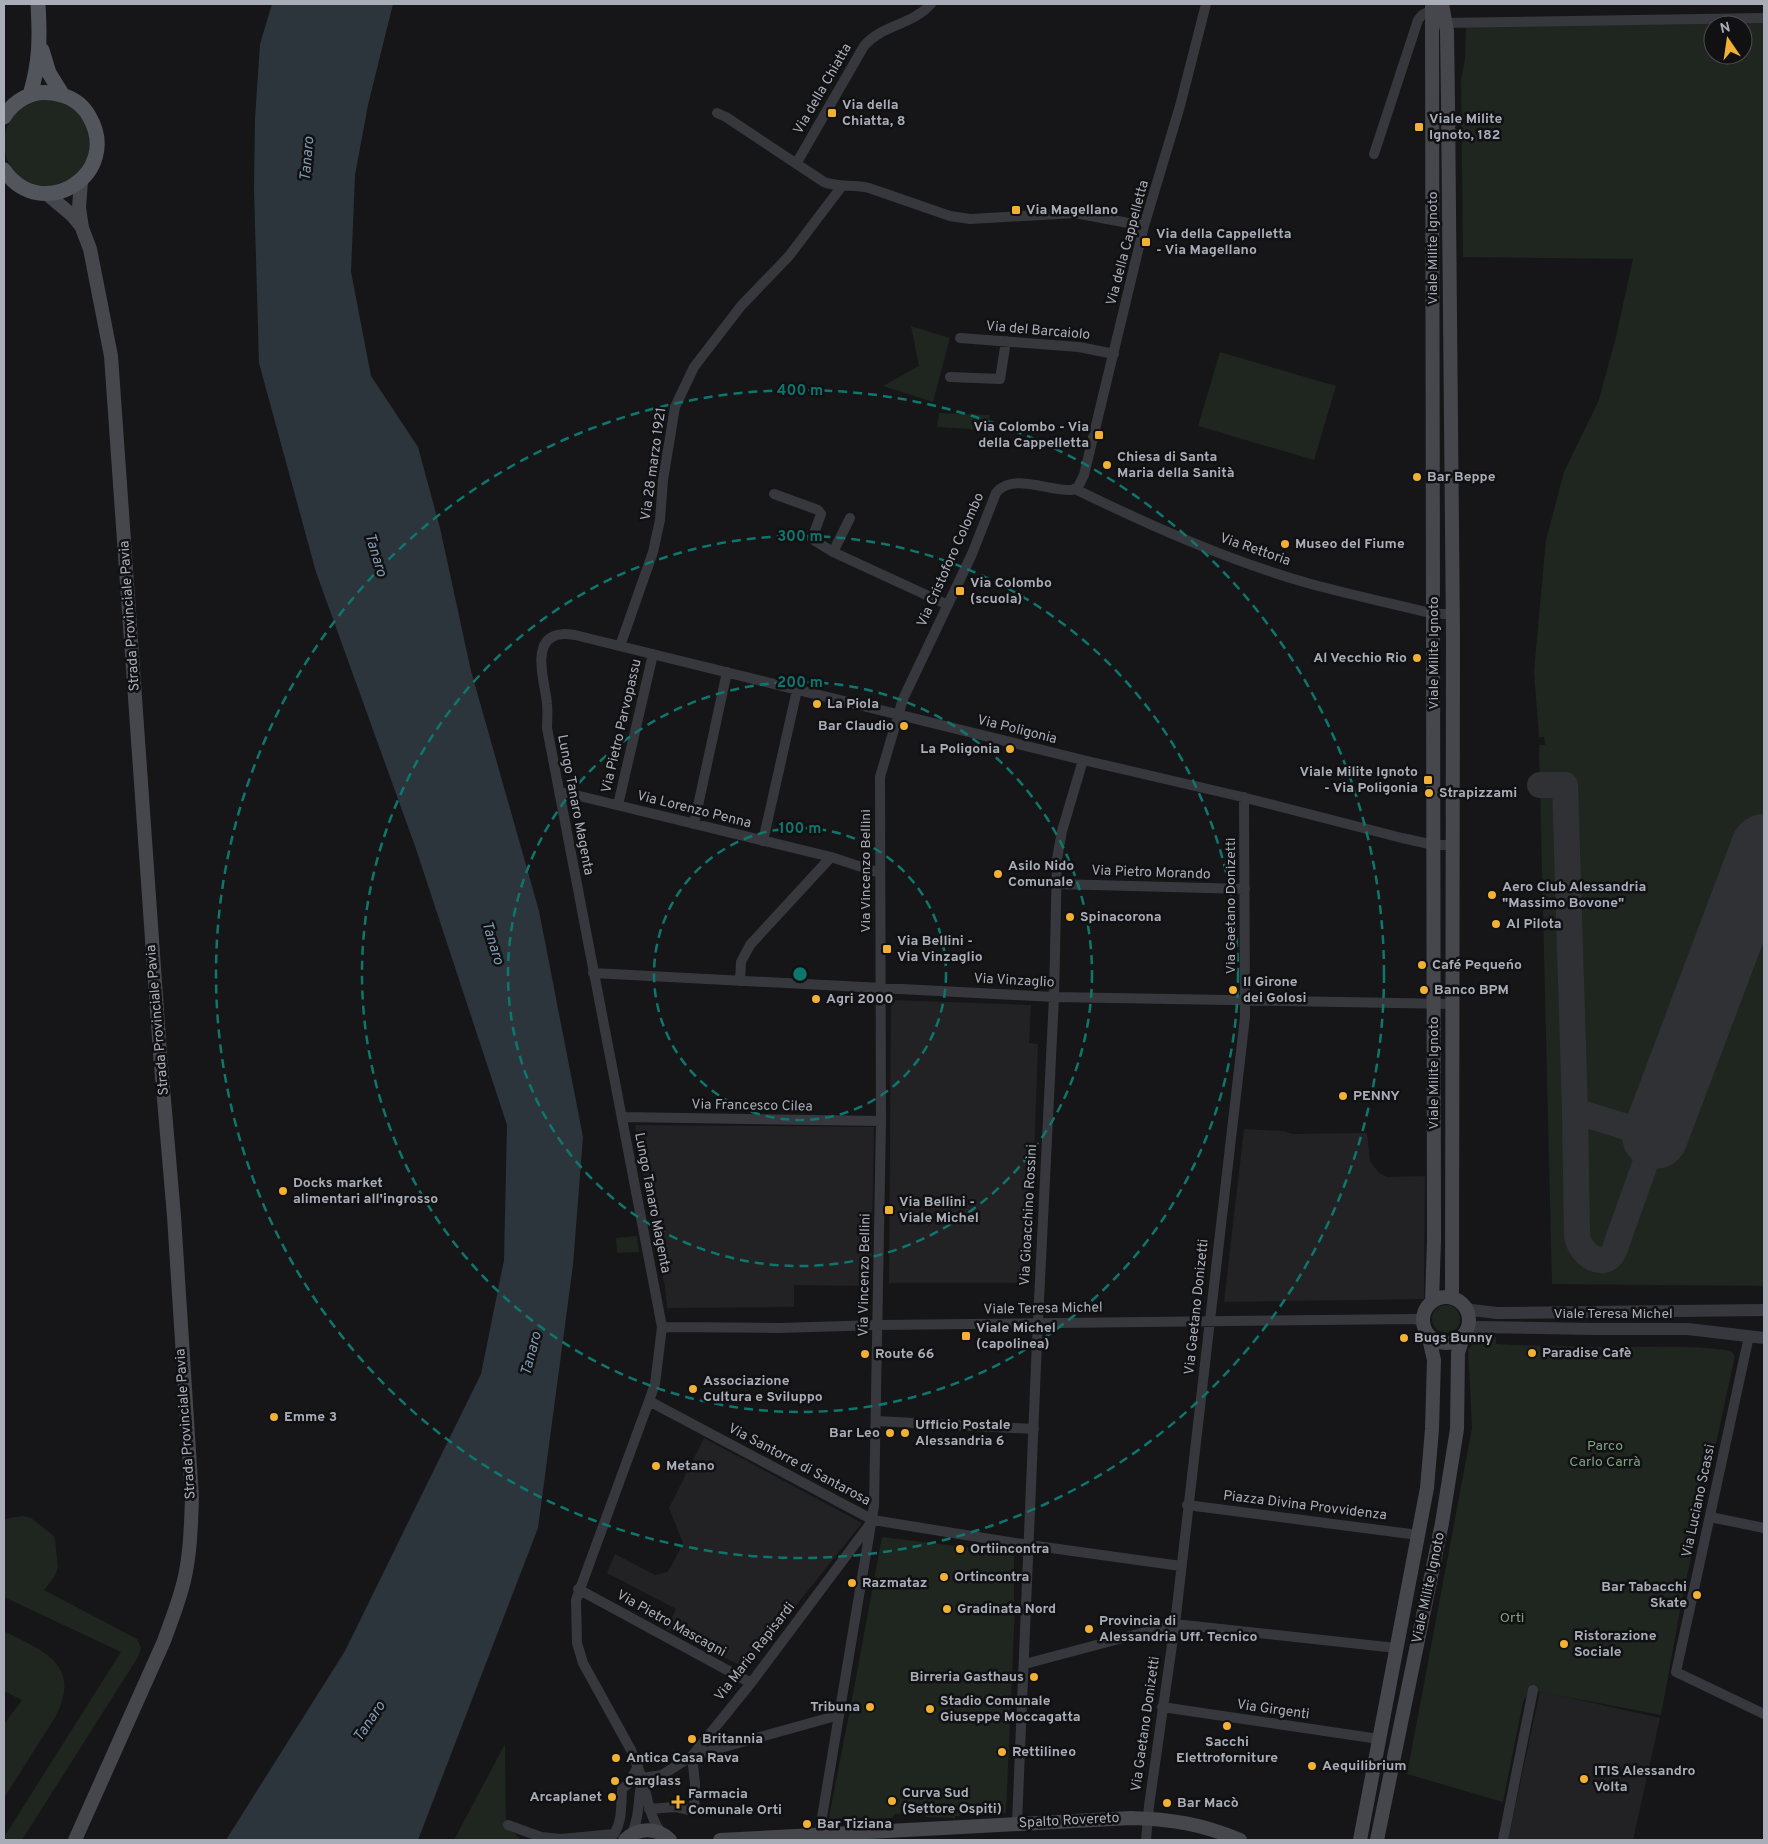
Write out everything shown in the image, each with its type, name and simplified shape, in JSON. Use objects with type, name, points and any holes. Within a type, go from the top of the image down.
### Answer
[{"type":"main road","points":[[30,95],[36,74],[40,43],[38,4]]},
{"type":"main road","name":"Viale Milite Ignoto","points":[[1434,10],[1446,22],[1448,102],[1453,614],[1454,1004],[1458,1302]]},
{"type":"main road","name":"Viale Milite Ignoto","points":[[1432,1302],[1434,1240],[1434,10]]},
{"type":"main road","points":[[40,43],[49,73],[62,94]]},
{"type":"main road","points":[[4,116],[18,101],[30,95],[46,92],[62,94],[75,101],[87,111],[94,124],[98,139],[96,155],[91,169],[81,181],[71,188],[60,192],[48,194],[33,192],[9,178],[4,170]]},
{"type":"main road","name":"Strada Provinciale Pavia","points":[[75,1840],[164,1641],[176,1606],[186,1571],[192,1498],[111,356],[90,249],[82,228],[79,208],[81,181]]},
{"type":"main road","points":[[48,194],[73,216],[82,228]]},
{"type":"main road","points":[[1443,1297],[1458,1302],[1468,1312],[1469,1320],[1464,1334],[1454,1341],[1445,1343],[1436,1340],[1426,1328],[1425,1310],[1432,1302],[1443,1297]]},
{"type":"main road","name":"Viale Milite Ignoto","points":[[1360,1840],[1427,1488],[1432,1429],[1434,1360],[1426,1328]]},
{"type":"main road","name":"Viale Milite Ignoto","points":[[1377,1840],[1442,1523],[1457,1429],[1458,1354],[1460,1342],[1464,1334]]},
{"type":"main road","name":"Spalto Rovereto","points":[[720,1840],[1148,1819],[1171,1820],[1200,1826],[1240,1840]]},
{"type":"main road","points":[[620,1837],[645,1830],[654,1830],[669,1838]]},
{"type":"street","name":"Via della Chiatta","points":[[796,164],[864,46],[878,34],[915,18],[931,4]]},
{"type":"street","name":"Via della Cappelletta","points":[[1075,488],[1082,480],[1088,465],[1144,226],[1180,106],[1206,4]]},
{"type":"street","points":[[1374,154],[1418,20],[1422,15],[1434,10]]},
{"type":"street","points":[[1446,22],[1764,18]]},
{"type":"street","points":[[717,113],[824,182],[842,186],[869,188],[950,216],[970,220],[1076,213],[1144,226]]},
{"type":"street","name":"Via 28 marzo 1921","points":[[620,646],[653,552],[660,520],[663,480],[675,407],[694,367],[742,306],[789,256],[842,186]]},
{"type":"street","name":"Via del Barcaiolo","points":[[960,338],[1079,347],[1114,354]]},
{"type":"street","name":"Via del Barcaiolo","points":[[950,376],[1000,379],[1006,341]]},
{"type":"street","name":"Via Cristoforo Colombo","points":[[898,714],[910,683],[972,554],[996,492],[1002,486],[1012,484],[1068,491],[1075,488]]},
{"type":"street","name":"Via Rettoria","points":[[1075,488],[1147,524],[1262,568],[1311,584],[1434,614],[1453,614]]},
{"type":"street","points":[[774,494],[818,510],[821,514],[812,539],[833,552],[948,606]]},
{"type":"street","points":[[833,552],[850,518]]},
{"type":"street","name":"Lungo Tanaro Magenta","points":[[575,635],[560,634],[550,638],[543,646],[541,662],[547,704],[547,728],[662,1327],[654,1384],[649,1401],[578,1589],[576,1600],[577,1643],[583,1663],[638,1766],[654,1822],[669,1838]]},
{"type":"street","name":"Via Poligonia","points":[[575,635],[1083,760],[1244,797],[1434,845],[1454,845]]},
{"type":"street","name":"Via Pietro Parvopassu","points":[[618,805],[653,654]]},
{"type":"street","points":[[694,824],[727,672]]},
{"type":"street","points":[[763,841],[797,690]]},
{"type":"street","name":"Via Vincenzo Bellini","points":[[819,1835],[873,1520],[881,1121],[880,782],[898,714]]},
{"type":"street","name":"Via Gioacchino Rossini","points":[[1017,1824],[1054,997],[1057,859],[1062,831],[1083,760]]},
{"type":"street","name":"Via Lorenzo Penna","points":[[559,791],[830,858],[880,873]]},
{"type":"street","name":"Via Gaetano Donizetti","points":[[1146,1840],[1162,1707],[1175,1624],[1245,1017],[1244,797]]},
{"type":"street","points":[[740,981],[741,962],[750,945],[830,858]]},
{"type":"street","name":"Via Pietro Morando","points":[[1056,884],[1245,889]]},
{"type":"street","name":"Via Vinzaglio","points":[[593,973],[1054,997],[1454,1004]]},
{"type":"street","name":"Via Francesco Cilea","points":[[622,1117],[881,1121]]},
{"type":"street","name":"Viale Teresa Michel","points":[[1458,1302],[1471,1310],[1503,1313],[1764,1310]]},
{"type":"street","name":"Viale Teresa Michel","points":[[662,1327],[770,1328],[1414,1319],[1426,1328]]},
{"type":"street","name":"Viale Teresa Michel","points":[[1464,1334],[1473,1328],[1480,1327],[1688,1329],[1764,1338]]},
{"type":"street","name":"Via Luciano Scassi","points":[[1749,1336],[1676,1672],[1764,1714]]},
{"type":"street","name":"Via Santorre di Santarosa","points":[[649,1401],[873,1520],[1029,1545],[1181,1566]]},
{"type":"street","points":[[876,1421],[1034,1429]]},
{"type":"street","name":"Piazza Divina Provvidenza","points":[[1188,1505],[1418,1535]]},
{"type":"street","points":[[1710,1517],[1764,1528]]},
{"type":"street","name":"Via Mario Rapisardi","points":[[642,1778],[662,1775],[692,1756],[751,1683],[873,1520]]},
{"type":"street","name":"Via Pietro Mascagni","points":[[578,1589],[751,1683]]},
{"type":"street","points":[[1025,1664],[1175,1624],[1396,1648]]},
{"type":"street","points":[[1503,1840],[1533,1690]]},
{"type":"street","name":"Via Girgenti","points":[[1162,1707],[1379,1739]]},
{"type":"street","points":[[649,1809],[676,1807],[694,1811],[695,1783],[692,1756],[839,1716]]},
{"type":"street","points":[[508,1824],[541,1837],[620,1837],[617,1831],[620,1820],[622,1789],[629,1783],[638,1766]]},
{"type":"street","name":"Lungo Tanaro Magenta","points":[[620,1837],[637,1819],[638,1797],[642,1778]]},
{"type":"shaded area","points":[[891,1000],[1031,1005],[1029,1043],[1038,1044],[1030,1268],[1024,1277],[1015,1283],[889,1283]]},
{"type":"shaded area","points":[[635,1125],[874,1127],[871,1286],[794,1285],[794,1307],[667,1308],[665,1286],[657,1253]]},
{"type":"shaded area","points":[[1244,1129],[1283,1131],[1292,1134],[1367,1133],[1370,1161],[1379,1173],[1387,1177],[1425,1176],[1424,1299],[1224,1302]]},
{"type":"shaded area","points":[[704,1438],[862,1523],[746,1668],[666,1629],[676,1609],[607,1573],[615,1554],[655,1575],[667,1572],[683,1543],[669,1508]]},
{"type":"shaded area","name":"ITIS Alessandro Volta","points":[[1540,1691],[1660,1718],[1633,1840],[1508,1840]]},
{"type":"green space","points":[[1753,21],[1764,21],[1764,1286],[1552,1284],[1539,745],[1545,745],[1544,737],[1539,737],[1534,672],[1546,540],[1564,472],[1598,402],[1615,341],[1633,259],[1463,257],[1461,80],[1465,59],[1466,25],[1703,22],[1703,65],[1753,65]]},
{"type":"green space","points":[[47,100],[63,103],[71,107],[83,119],[87,127],[90,143],[87,159],[83,167],[71,179],[63,183],[47,186],[31,183],[23,179],[11,167],[7,159],[4,143],[7,127],[11,119],[23,107],[31,103]]},
{"type":"green space","points":[[911,326],[950,338],[933,402],[883,386],[919,366]]},
{"type":"green space","points":[[1220,352],[1336,386],[1314,460],[1198,426]]},
{"type":"green space","points":[[939,413],[990,415],[987,430],[937,427]]},
{"type":"green space","points":[[637,1236],[639,1252],[617,1253],[616,1238]]},
{"type":"green space","points":[[1446,1305],[1456,1309],[1460,1319],[1456,1329],[1446,1333],[1436,1329],[1432,1319],[1436,1309]]},
{"type":"green space","points":[[1496,1337],[1496,1344],[1575,1347],[1691,1347],[1731,1351],[1735,1356],[1686,1581],[1673,1578],[1683,1594],[1661,1715],[1530,1690],[1523,1702],[1503,1802],[1407,1774],[1472,1428],[1468,1350],[1475,1341]]},
{"type":"green space","points":[[23,1516],[31,1518],[54,1536],[55,1539],[58,1567],[55,1576],[44,1590],[137,1639],[141,1648],[138,1657],[22,1840],[4,1840],[4,1837],[121,1652],[4,1597],[4,1519]]},
{"type":"green space","name":"Stadio Comunale Giuseppe Moccagatta","points":[[882,1537],[1014,1553],[1015,1605],[1006,1813],[960,1813],[960,1816],[955,1816],[955,1818],[895,1814],[892,1818],[828,1822]]},
{"type":"green space","points":[[4,1631],[32,1645],[54,1661],[61,1672],[64,1684],[63,1698],[56,1716],[4,1798],[4,1724],[22,1700],[4,1691]]},
{"type":"green space","points":[[505,1744],[506,1825],[521,1840],[454,1840]]},
{"type":"water","name":"Tanaro","points":[[272,4],[393,4],[368,105],[355,175],[351,272],[371,376],[418,447],[440,528],[471,671],[539,911],[583,1137],[573,1265],[538,1528],[418,1840],[226,1840],[345,1651],[481,1374],[504,1260],[507,1125],[415,846],[316,572],[259,363],[254,190],[255,119],[260,44]]},
{"type":"taxiway","points":[[1540,785],[1565,785],[1577,1236],[1579,1243],[1588,1254],[1593,1258],[1605,1260],[1614,1251],[1655,1136],[1575,1111]]},
{"type":"runway","points":[[1655,1136],[1764,847]]},
{"type":"place","name":"Via della Chiatta, 8","points":[[832,113]]},
{"type":"place","name":"Viale Milite Ignoto, 182","points":[[1419,127]]},
{"type":"place","name":"Via Magellano","points":[[1016,210]]},
{"type":"place","name":"Via della Cappelletta - Via Magellano","points":[[1146,242]]},
{"type":"place","name":"Via Colombo - Via della Cappelletta","points":[[1099,435]]},
{"type":"place","name":"Chiesa di Santa Maria della Sanità","points":[[1107,465]]},
{"type":"place","name":"Bar Beppe","points":[[1417,477]]},
{"type":"place","name":"Museo del Fiume","points":[[1285,544]]},
{"type":"place","name":"Via Colombo (scuola)","points":[[960,591]]},
{"type":"place","name":"Al Vecchio Rio","points":[[1417,658]]},
{"type":"place","name":"La Piola","points":[[817,704]]},
{"type":"place","name":"Bar Claudio","points":[[904,726]]},
{"type":"place","name":"La Poligonia","points":[[1010,749]]},
{"type":"place","name":"Viale Milite Ignoto - Via Poligonia","points":[[1428,780]]},
{"type":"place","name":"Strapizzami","points":[[1429,793]]},
{"type":"place","name":"Asilo Nido Comunale","points":[[998,874]]},
{"type":"place","name":"Aero Club Alessandria \"Massimo Bovone\"","points":[[1492,895]]},
{"type":"place","name":"Spinacorona","points":[[1070,917]]},
{"type":"place","name":"Al Pilota","points":[[1496,924]]},
{"type":"place","name":"Via Bellini - Via Vinzaglio","points":[[887,949]]},
{"type":"place","name":"Café Pequeńo","points":[[1422,965]]},
{"type":"place","name":"Il Girone dei Golosi","points":[[1233,990]]},
{"type":"place","name":"Banco BPM","points":[[1424,990]]},
{"type":"place","name":"Agri 2000","points":[[816,999]]},
{"type":"place","name":"PENNY","points":[[1343,1096]]},
{"type":"place","name":"Docks market alimentari all'ingrosso","points":[[283,1191]]},
{"type":"place","name":"Via Bellini - Viale Michel","points":[[889,1210]]},
{"type":"place","name":"Viale Michel (capolinea)","points":[[966,1336]]},
{"type":"place","name":"Bugs Bunny","points":[[1404,1338]]},
{"type":"place","name":"Paradise Cafè","points":[[1532,1353]]},
{"type":"place","name":"Route 66","points":[[865,1354]]},
{"type":"place","name":"Associazione Cultura e Sviluppo","points":[[693,1389]]},
{"type":"place","name":"Emme 3","points":[[274,1417]]},
{"type":"place","name":"Bar Leo","points":[[890,1433]]},
{"type":"place","name":"Ufficio Postale Alessandria 6","points":[[905,1433]]},
{"type":"place","name":"Metano","points":[[656,1466]]},
{"type":"place","name":"Ortiincontra","points":[[960,1549]]},
{"type":"place","name":"Ortincontra","points":[[944,1577]]},
{"type":"place","name":"Razmataz","points":[[852,1583]]},
{"type":"place","name":"Bar Tabacchi Skate","points":[[1697,1595]]},
{"type":"place","name":"Gradinata Nord","points":[[947,1609]]},
{"type":"place","name":"Provincia di Alessandria Uff. Tecnico","points":[[1089,1629]]},
{"type":"place","name":"Ristorazione Sociale","points":[[1564,1644]]},
{"type":"place","name":"Birreria Gasthaus","points":[[1034,1677]]},
{"type":"place","name":"Tribuna","points":[[870,1707]]},
{"type":"place","name":"Stadio Comunale Giuseppe Moccagatta","points":[[930,1709]]},
{"type":"place","name":"Sacchi Elettroforniture","points":[[1227,1726]]},
{"type":"place","name":"Britannia","points":[[692,1739]]},
{"type":"place","name":"Rettilineo","points":[[1002,1752]]},
{"type":"place","name":"Antica Casa Rava","points":[[616,1758]]},
{"type":"place","name":"Aequilibrium","points":[[1312,1766]]},
{"type":"place","name":"ITIS Alessandro Volta","points":[[1584,1779]]},
{"type":"place","name":"Carglass","points":[[615,1781]]},
{"type":"place","name":"Arcaplanet","points":[[612,1797]]},
{"type":"place","name":"Curva Sud (Settore Ospiti)","points":[[892,1801]]},
{"type":"place","name":"Farmacia Comunale Orti","points":[[678,1802]]},
{"type":"place","name":"Bar Macò","points":[[1167,1803]]},
{"type":"place","name":"Bar Tiziana","points":[[807,1824]]},
{"type":"park label","name":"Parco Carlo Carrà","points":[[1605,1454]]},
{"type":"park label","name":"Orti","points":[[1512,1618]]}]
